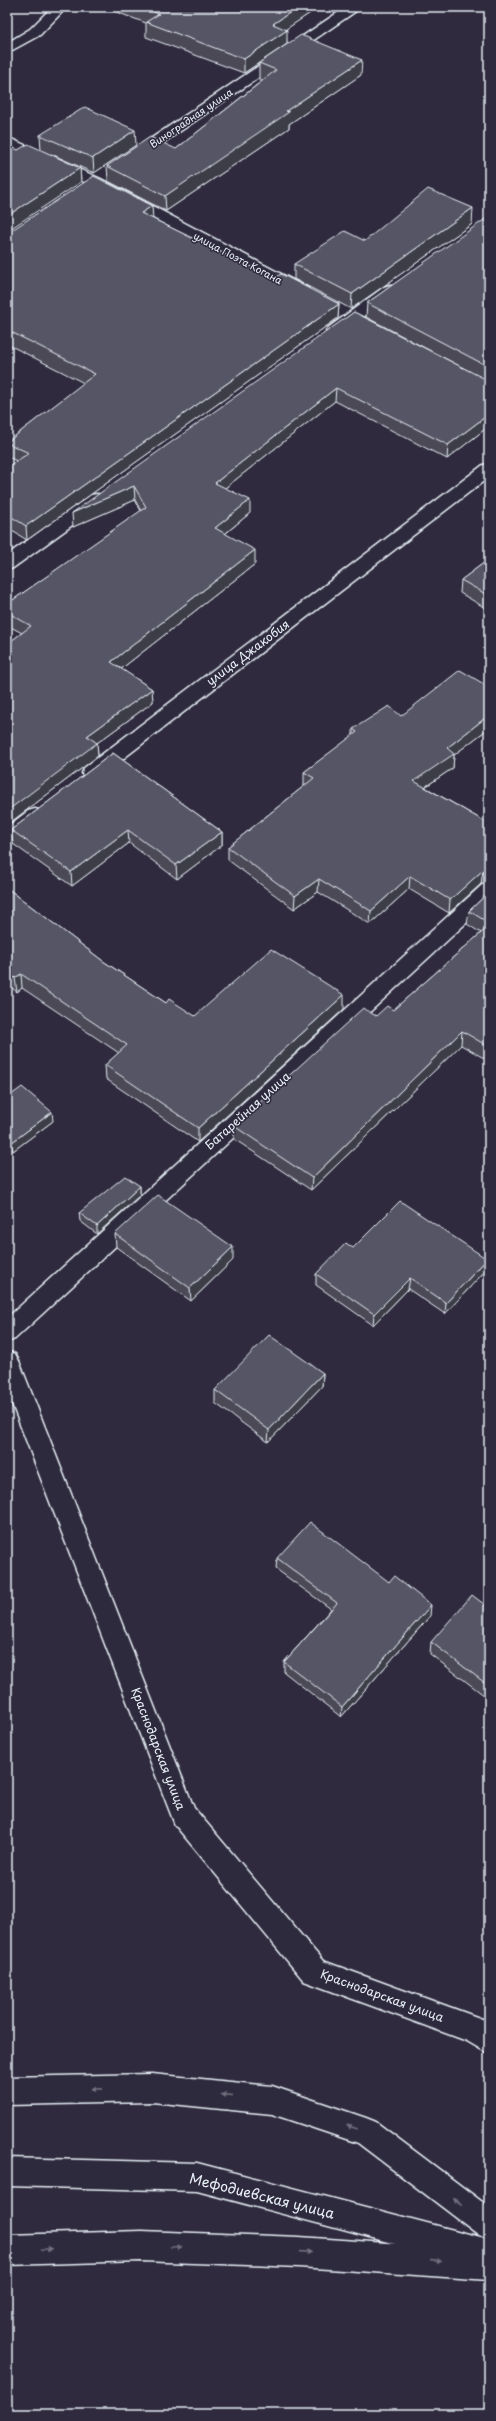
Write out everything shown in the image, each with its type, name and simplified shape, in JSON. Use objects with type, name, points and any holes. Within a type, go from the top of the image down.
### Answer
[{"type":"street","points":[[7,49],[35,32],[60,7]]},
{"type":"street","name":"Виноградная улица","points":[[122,165],[354,7]]},
{"type":"street","name":"улица Поэта Когана","points":[[7,141],[90,186],[317,300]]},
{"type":"street","points":[[90,186],[109,173]]},
{"type":"street","points":[[319,341],[402,282]]},
{"type":"street","name":"улица Джакобия","points":[[77,784],[489,470]]},
{"type":"street","points":[[7,564],[111,490]]},
{"type":"street","points":[[7,837],[51,803]]},
{"type":"street","name":"Батарейная улица","points":[[7,1332],[489,890]]},
{"type":"street","name":"Краснодарская улица","points":[[7,1361],[184,1816],[314,1971],[475,2030],[489,2040]]},
{"type":"street","points":[[7,2091],[152,2088],[272,2100],[366,2132],[489,2226]]},
{"type":"street","name":"Мефодиевская улица","points":[[7,2172],[197,2177],[489,2254]]},
{"type":"street","points":[[7,2250],[141,2246],[299,2252],[489,2265]]},
{"type":"building","points":[[141,7],[298,7],[273,24],[287,30],[244,59],[146,22],[159,14]]},
{"type":"building","points":[[301,35],[362,60],[286,111],[289,112],[165,196],[107,166],[150,137],[176,149],[276,70],[259,63]]},
{"type":"building","points":[[85,107],[135,130],[93,158],[40,135]]},
{"type":"building","points":[[28,144],[80,168],[7,216],[7,145],[18,150]]},
{"type":"building","points":[[94,176],[152,206],[141,213],[274,278],[281,274],[339,304],[26,526],[7,514],[7,467],[29,453],[7,442],[95,374],[7,330],[7,231],[12,230]]},
{"type":"building","points":[[428,189],[473,208],[352,294],[294,264],[345,231],[365,241]]},
{"type":"building","points":[[488,217],[489,218],[489,367],[367,303]]},
{"type":"building","points":[[354,312],[489,381],[489,414],[448,445],[336,388],[215,483],[250,500],[215,528],[255,550],[111,662],[152,689],[87,736],[97,743],[7,811],[7,644],[31,626],[7,612],[7,604],[146,507],[134,486],[72,513]]},
{"type":"building","points":[[489,559],[489,596],[461,580]]},
{"type":"building","points":[[460,670],[489,687],[489,715],[447,748],[454,754],[414,781],[489,824],[489,870],[483,870],[450,900],[410,876],[371,911],[319,879],[295,896],[228,847],[314,778],[304,772],[357,732],[353,729],[389,706],[401,716]]},
{"type":"building","points":[[113,753],[222,832],[176,865],[128,830],[71,872],[11,830]]},
{"type":"building","points":[[7,888],[103,961],[166,1003],[169,999],[195,1016],[271,949],[344,995],[198,1128],[105,1065],[127,1045],[21,974],[15,978],[7,971]]},
{"type":"building","points":[[489,892],[489,923],[469,911]]},
{"type":"building","points":[[489,926],[489,1047],[462,1031],[312,1178],[234,1126],[363,1008],[376,1016],[387,1006],[393,1010]]},
{"type":"building","points":[[22,1087],[52,1112],[11,1143],[7,1139],[7,1098]]},
{"type":"building","points":[[125,1176],[140,1186],[97,1226],[79,1213]]},
{"type":"building","points":[[158,1195],[233,1247],[190,1288],[115,1234]]},
{"type":"building","points":[[400,1201],[487,1259],[446,1303],[410,1278],[374,1314],[316,1274],[346,1243],[353,1248]]},
{"type":"building","points":[[269,1335],[323,1373],[269,1430],[215,1390]]},
{"type":"building","points":[[310,1522],[389,1582],[394,1576],[431,1605],[342,1707],[284,1662],[337,1603],[277,1558]]},
{"type":"building","points":[[472,1595],[489,1608],[489,1686],[431,1642]]}]
